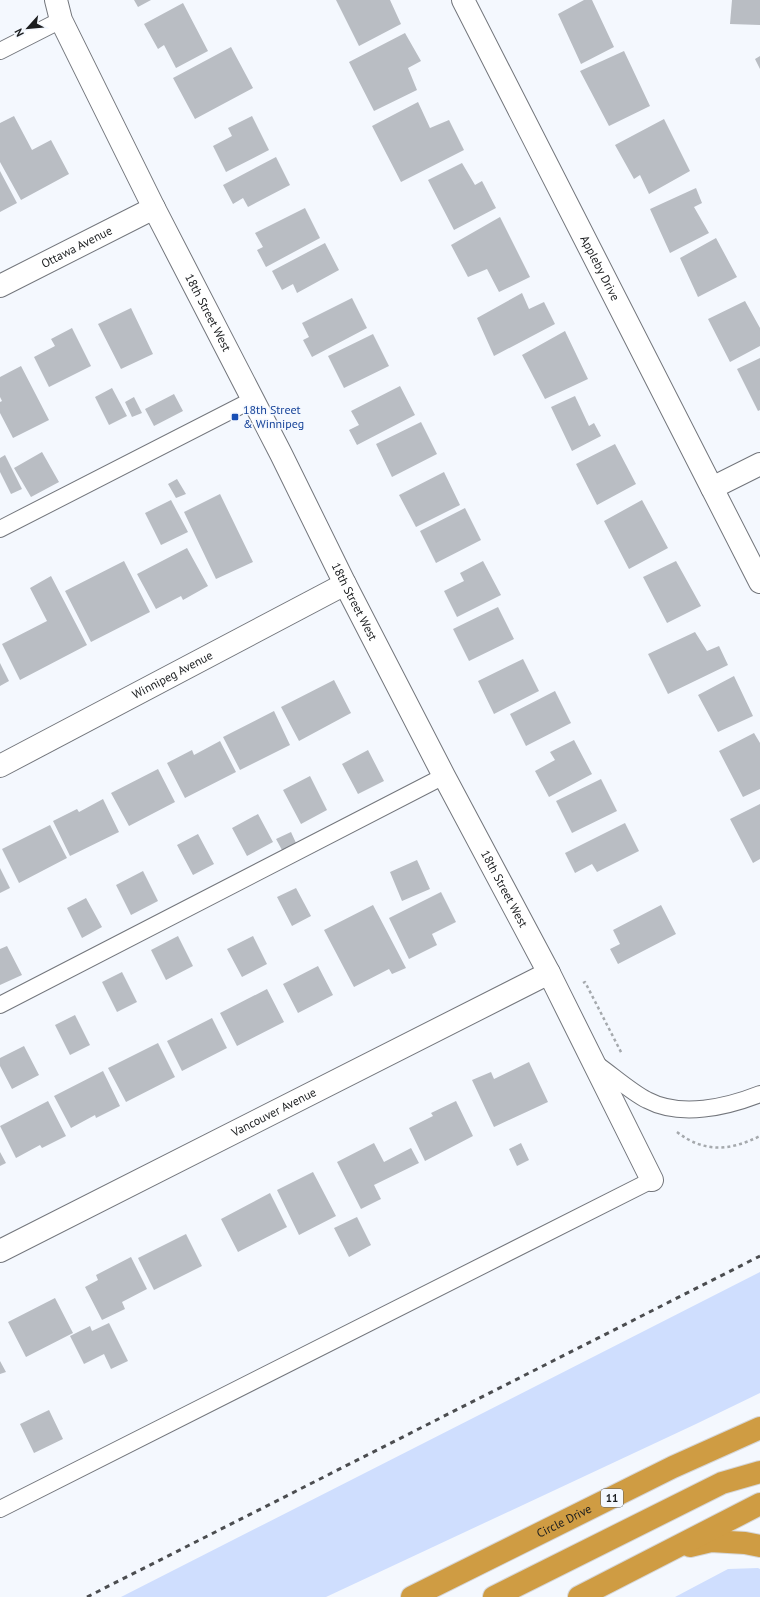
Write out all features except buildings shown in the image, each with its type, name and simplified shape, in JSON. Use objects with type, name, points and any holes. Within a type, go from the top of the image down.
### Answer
[{"type":"highway","name":"Circle Drive","points":[[412,1597],[673,1468],[760,1428]]},
{"type":"highway","points":[[494,1597],[722,1483],[760,1472]]},
{"type":"highway","points":[[579,1597],[760,1504]]},
{"type":"highway","points":[[665,1552],[711,1541],[745,1543],[760,1546]]},
{"type":"highway","points":[[397,1597],[465,1570]]},
{"type":"street","name":"18th Street West","points":[[44,0],[59,10],[154,208],[281,454],[345,584],[444,776],[549,973],[652,1180]]},
{"type":"street","name":"Appleby Drive","points":[[463,0],[760,582]]},
{"type":"street","name":"Ottawa Avenue","points":[[0,286],[154,208]]},
{"type":"street","points":[[712,488],[760,464]]},
{"type":"street","name":"Winnipeg Avenue","points":[[0,766],[345,584]]},
{"type":"street","name":"Vancouver Avenue","points":[[0,1251],[549,973]]},
{"type":"lane","points":[[0,51],[59,10]]},
{"type":"lane","points":[[0,529],[252,400]]},
{"type":"lane","points":[[0,1005],[444,776]]},
{"type":"lane","points":[[593,1062],[647,1100],[667,1108],[700,1109],[741,1102],[760,1094]]},
{"type":"lane","points":[[0,1509],[652,1180]]},
{"type":"shaded area","points":[[760,1272],[760,1393],[326,1597],[121,1597]]},
{"type":"shaded area","points":[[728,1569],[760,1569],[760,1597],[675,1597]]},
{"type":"railway","points":[[87,1597],[760,1256]]},
{"type":"place","name":"18th Street & Winnipeg","points":[[235,417]]}]
